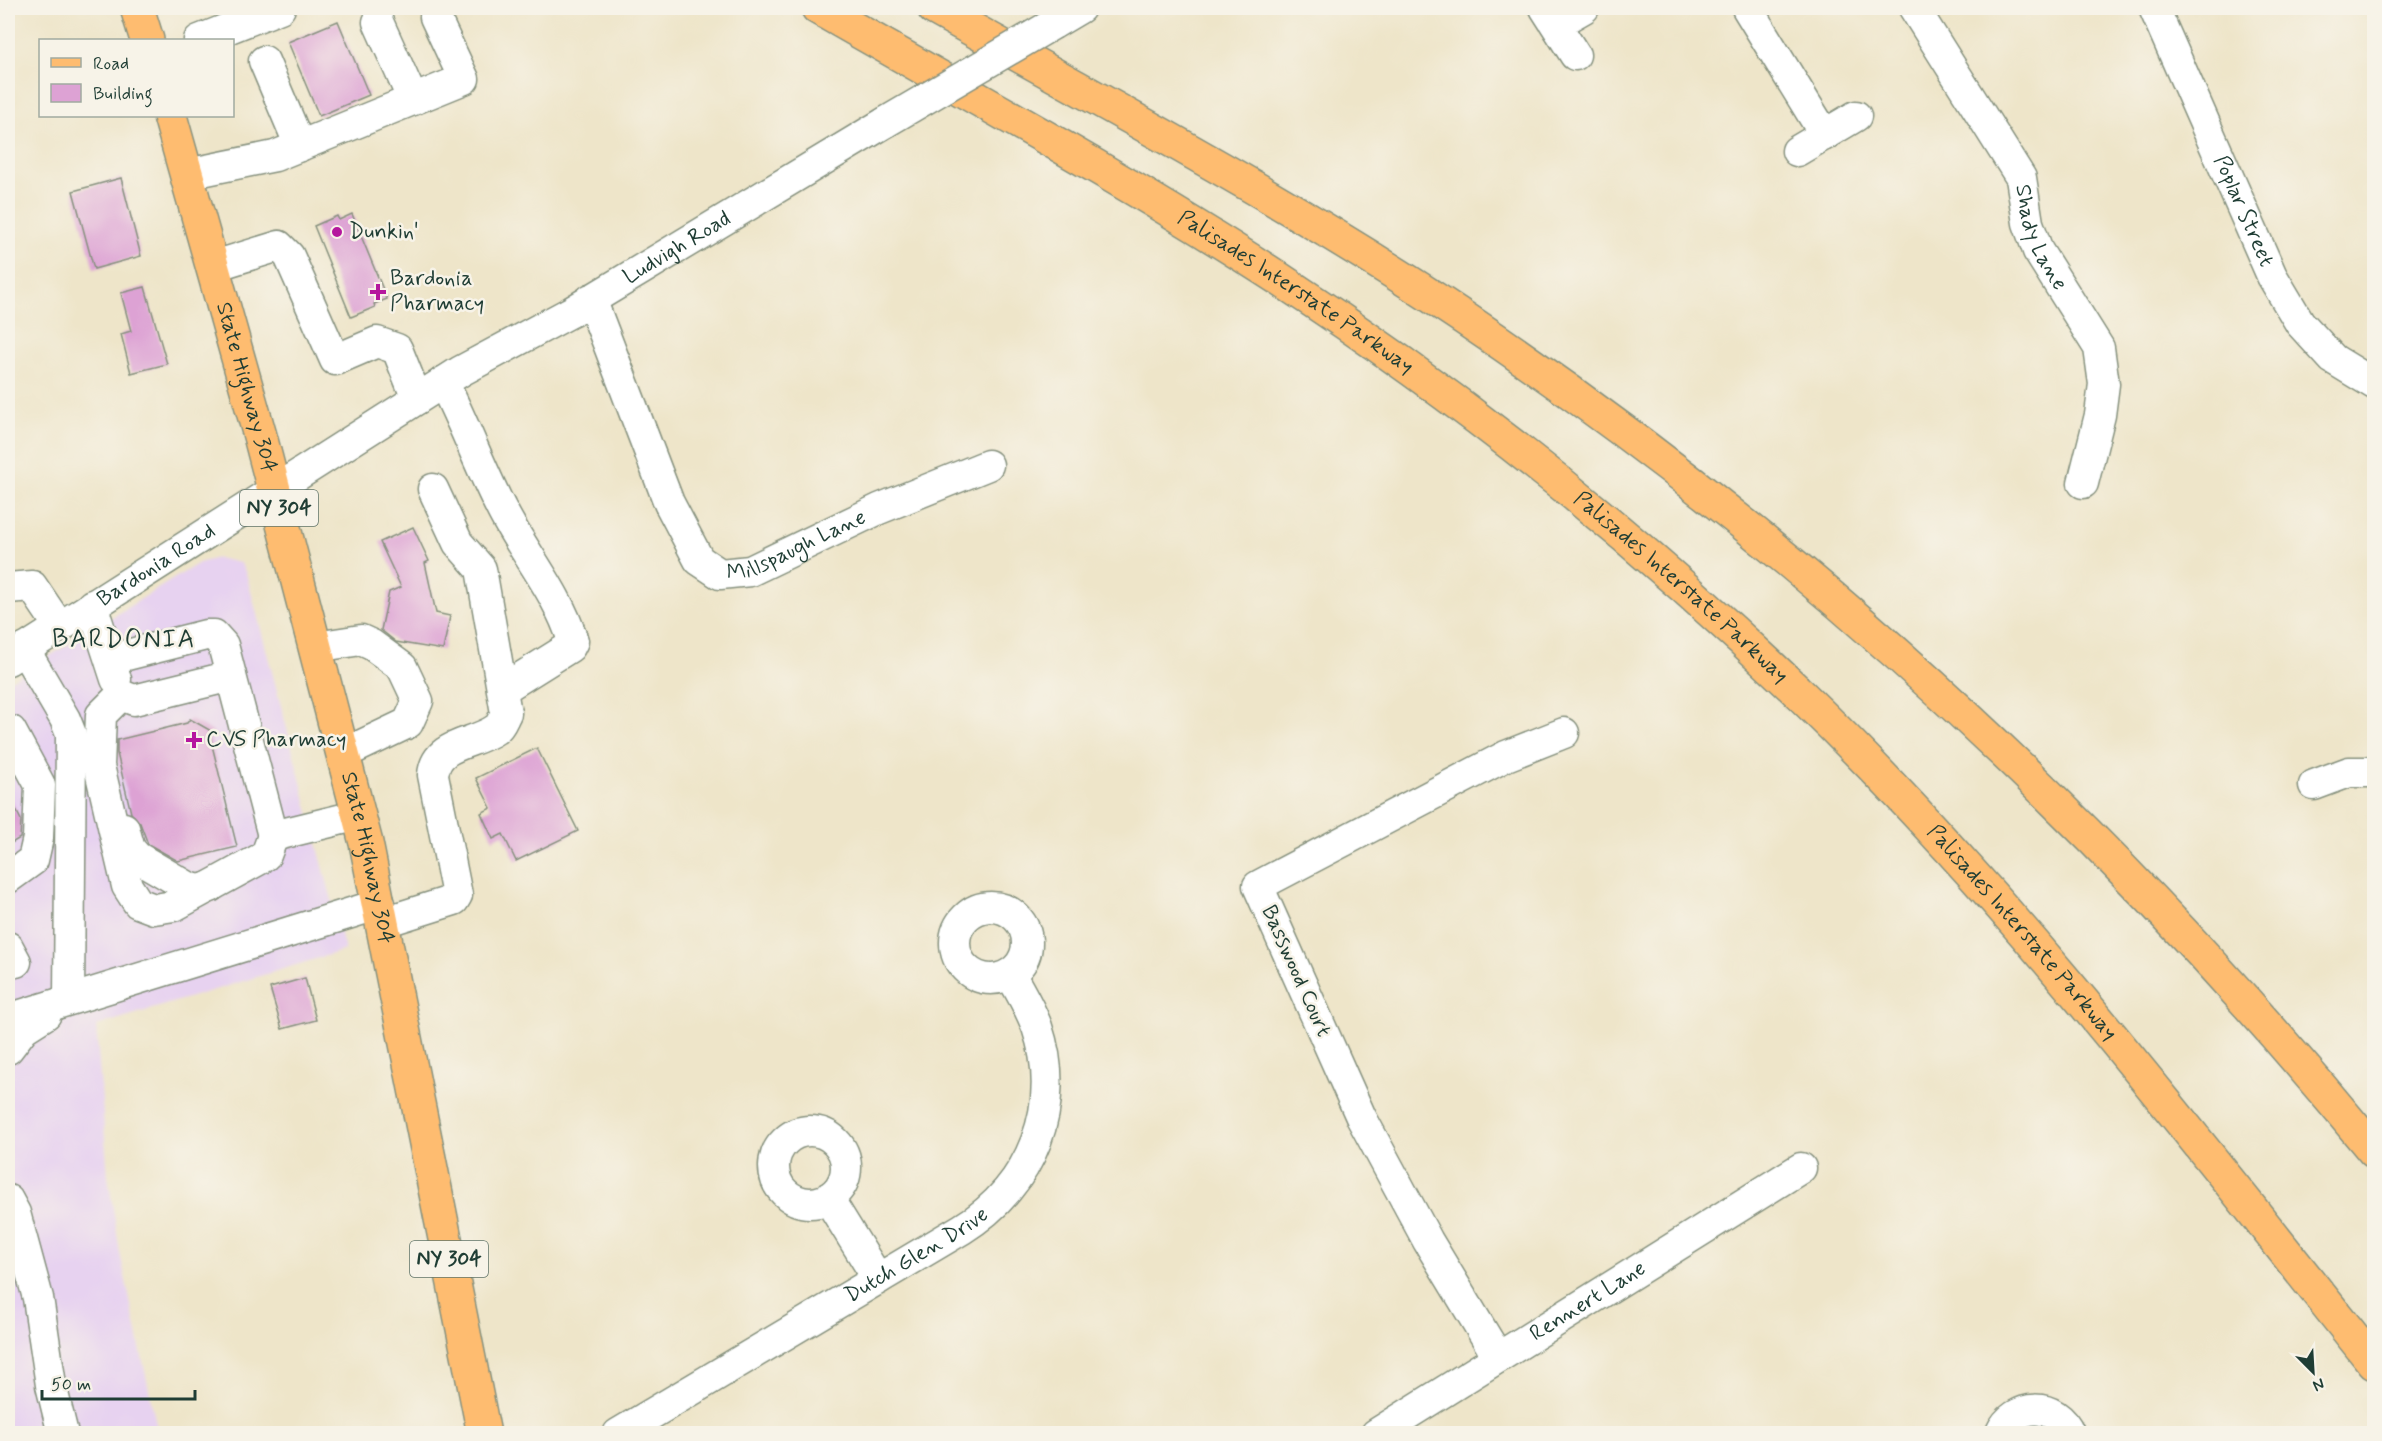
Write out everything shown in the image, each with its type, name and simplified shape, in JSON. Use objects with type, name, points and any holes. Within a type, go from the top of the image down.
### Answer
[{"type":"main road","points":[[137,8],[147,39]]},
{"type":"main road","name":"Palisades Interstate Parkway","points":[[818,8],[1152,201],[1287,285],[1461,407],[1651,560],[1801,695],[1905,800],[2005,909],[2114,1040],[2374,1363]]},
{"type":"main road","points":[[934,8],[1256,188],[1393,271],[1587,404],[1715,500],[1888,644],[2052,796],[2201,949],[2374,1151]]},
{"type":"main road","name":"State Highway 304","points":[[170,117],[214,266],[359,815],[382,913],[484,1434]]},
{"type":"street","points":[[202,39],[280,8]]},
{"type":"street","name":"Ludvigh Road","points":[[274,489],[443,382],[591,299],[1080,8]]},
{"type":"street","points":[[1575,55],[1551,16],[1584,8]]},
{"type":"street","points":[[1747,8],[1825,135]]},
{"type":"street","name":"Shady Lane","points":[[1914,8],[2021,178],[2028,223],[2038,251],[2099,348],[2104,384],[2100,415],[2083,483]]},
{"type":"street","name":"Poplar Street","points":[[2154,8],[2272,276],[2300,323],[2333,359],[2374,384]]},
{"type":"street","points":[[187,174],[275,156],[464,79],[435,17]]},
{"type":"street","points":[[378,22],[413,100]]},
{"type":"street","points":[[264,61],[300,146]]},
{"type":"street","points":[[1797,151],[1856,116]]},
{"type":"street","points":[[214,266],[279,246],[289,256],[335,360],[377,342],[397,349],[417,399]]},
{"type":"street","name":"Millspaugh Lane","points":[[591,299],[669,503],[699,560],[720,574],[750,571],[898,501],[988,465]]},
{"type":"street","points":[[443,382],[469,432],[504,513],[545,577],[573,643],[503,689]]},
{"type":"street","name":"Bardonia Road","points":[[16,654],[274,489]]},
{"type":"street","points":[[8,1019],[69,999],[382,913],[454,900],[457,895],[433,775],[435,762],[441,754],[498,728],[506,713],[481,569],[458,543],[433,489]]},
{"type":"street","points":[[481,569],[520,539]]},
{"type":"street","points":[[8,588],[32,586],[59,626]]},
{"type":"street","points":[[92,605],[111,659],[116,699],[105,716],[109,765],[130,849],[137,857],[188,887],[199,890],[210,887],[266,855],[273,836],[223,645],[214,635],[206,635],[111,659]]},
{"type":"street","points":[[315,647],[361,640],[372,645],[402,667],[418,701],[408,723],[344,754]]},
{"type":"street","points":[[16,654],[65,719],[70,734],[69,999]]},
{"type":"street","points":[[116,699],[134,700],[231,676]]},
{"type":"street","points":[[8,733],[10,731],[40,785],[38,838],[33,860],[8,878]]},
{"type":"street","name":"Basswood Court","points":[[1498,1357],[1428,1241],[1360,1117],[1258,886],[1506,756],[1564,733]]},
{"type":"street","points":[[2314,785],[2349,772],[2374,772]]},
{"type":"street","points":[[273,836],[359,815]]},
{"type":"street","name":"Dutch Glen Drive","points":[[618,1434],[977,1220],[992,1208],[1018,1179],[1036,1145],[1048,1092],[1045,1059],[1031,1011],[1010,974]]},
{"type":"street","points":[[8,1049],[24,1028],[69,999]]},
{"type":"street","name":"Rennert Lane","points":[[1376,1434],[1802,1168]]},
{"type":"street","points":[[828,1198],[878,1279]]},
{"type":"street","points":[[8,1200],[15,1213],[38,1299],[51,1385],[63,1434]]},
{"type":"street","points":[[2000,1434],[2015,1414],[2035,1409],[2057,1416],[2070,1434]]},
{"type":"shaded area","points":[[217,558],[240,563],[246,573],[345,950],[96,1026],[108,1177],[120,1253],[158,1433],[8,1434],[8,682],[199,563]]},
{"type":"building","points":[[338,21],[369,95],[319,116],[288,42]]},
{"type":"building","points":[[121,178],[141,256],[94,269],[73,191]]},
{"type":"building","points":[[352,214],[387,299],[351,317],[314,226],[337,216],[339,220]]},
{"type":"building","points":[[145,287],[167,364],[131,373],[121,334],[131,331],[121,293]]},
{"type":"building","points":[[413,527],[429,561],[425,563],[436,613],[450,616],[443,650],[396,642],[381,630],[389,592],[401,587],[380,542]]},
{"type":"building","points":[[190,719],[213,732],[210,737],[237,847],[178,861],[148,844],[140,823],[131,813],[117,753],[117,740],[187,723]]},
{"type":"building","points":[[537,748],[578,831],[516,861],[503,834],[493,839],[481,813],[491,808],[476,778]]},
{"type":"building","points":[[8,794],[21,820],[20,838],[8,845]]},
{"type":"building","points":[[305,978],[316,1020],[282,1029],[270,988]]},
{"type":"place","name":"Dunkin'","points":[[337,232]]},
{"type":"place","name":"Bardonia Pharmacy","points":[[378,292]]},
{"type":"place","name":"CVS Pharmacy","points":[[194,740]]},
{"type":"district","name":"BARDONIA","points":[[124,640]]}]
